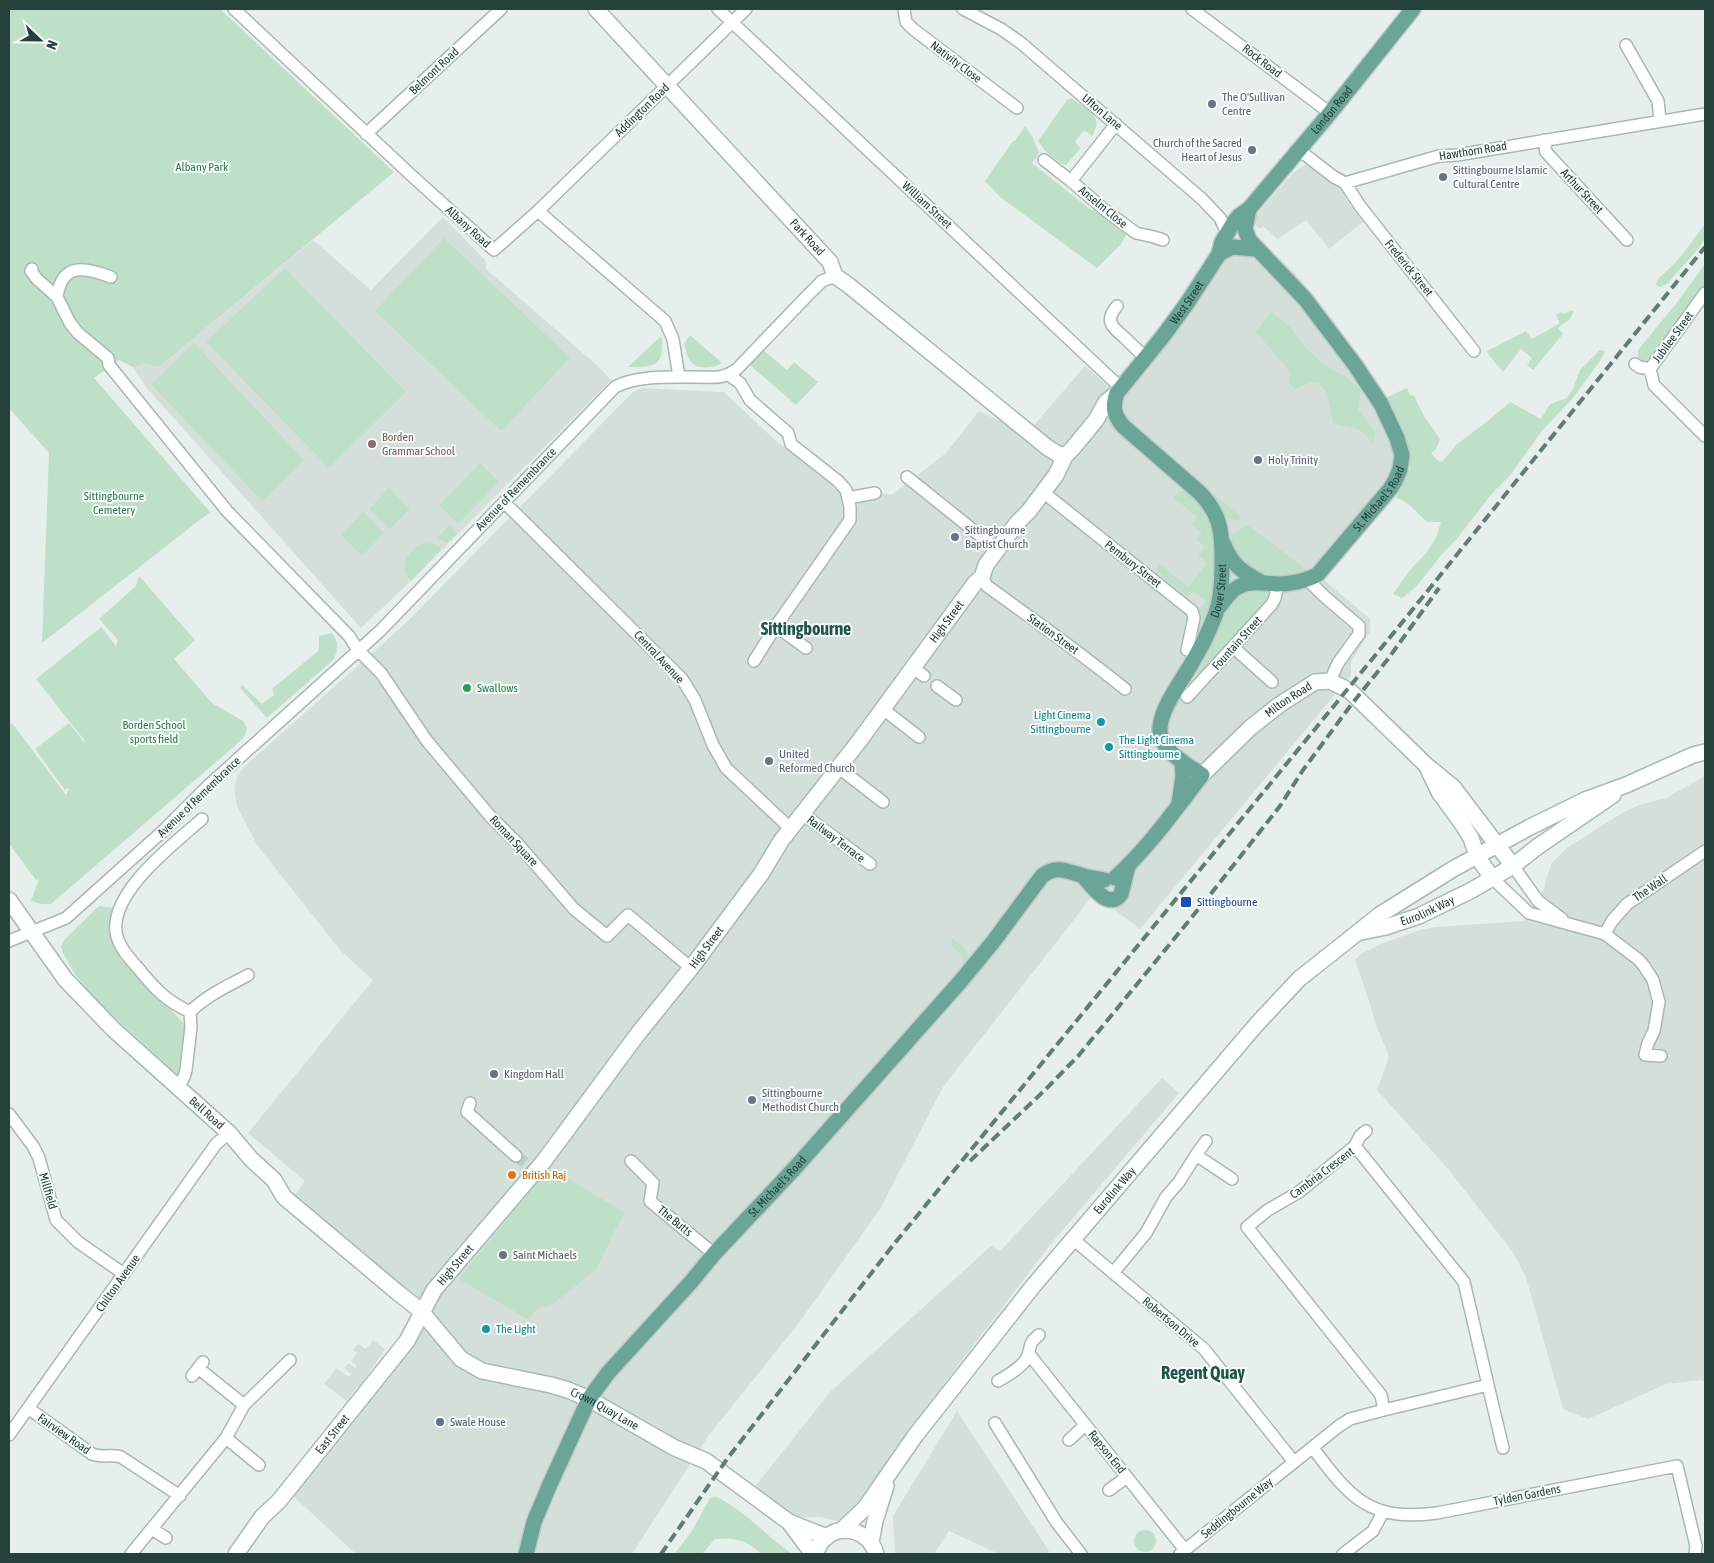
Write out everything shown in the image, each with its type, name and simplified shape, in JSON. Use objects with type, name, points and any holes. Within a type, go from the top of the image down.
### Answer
[{"type":"main road","name":"London Road","points":[[1249,209],[1414,9]]},
{"type":"main road","name":"West Street","points":[[1119,391],[1179,315],[1219,254],[1227,233],[1239,216],[1249,209]]},
{"type":"main road","name":"St. Michael's Road","points":[[1249,209],[1245,232],[1249,240],[1300,294],[1355,366],[1381,404],[1401,448],[1400,469],[1395,481],[1318,574],[1308,579]]},
{"type":"main road","points":[[1219,254],[1232,247],[1256,249]]},
{"type":"main road","points":[[1116,418],[1114,404],[1119,391]]},
{"type":"main road","name":"Dover Street","points":[[1116,418],[1210,504],[1221,528],[1222,575],[1216,610],[1200,650],[1168,704],[1161,724],[1160,735],[1164,745],[1202,776]]},
{"type":"main road","points":[[1222,540],[1229,556],[1236,565],[1245,573],[1261,582]]},
{"type":"main road","points":[[1216,610],[1235,589],[1244,584],[1261,582],[1278,584],[1308,579]]},
{"type":"main road","points":[[1179,805],[1183,776],[1182,761]]},
{"type":"main road","name":"St. Michael's Road","points":[[526,1554],[534,1522],[589,1399],[620,1360],[714,1254],[794,1169],[960,982],[1042,876],[1047,872],[1060,868],[1110,885],[1128,866],[1202,776]]},
{"type":"street","name":"Albany Road","points":[[235,9],[366,134],[494,250],[538,211]]},
{"type":"street","name":"Belmont Road","points":[[366,134],[501,9]]},
{"type":"street","name":"Park Road","points":[[596,9],[830,262],[835,276],[848,284],[1048,448],[1065,456]]},
{"type":"street","name":"William Street","points":[[718,9],[1119,391]]},
{"type":"street","name":"Addington Road","points":[[538,211],[746,9]]},
{"type":"street","name":"Nativity Close","points":[[904,9],[906,22],[913,29],[1018,108]]},
{"type":"street","name":"Ufton Lane","points":[[963,9],[1001,29],[1021,43],[1207,204],[1220,218],[1227,233]]},
{"type":"street","name":"Rock Road","points":[[1192,9],[1330,113]]},
{"type":"street","points":[[1626,45],[1658,101],[1660,120]]},
{"type":"street","name":"Hawthorn Road","points":[[1345,183],[1439,156],[1457,155],[1705,114]]},
{"type":"street","name":"Anselm Close","points":[[1071,181],[1116,124]]},
{"type":"street","name":"Arthur Street","points":[[1544,140],[1546,152],[1627,240]]},
{"type":"street","points":[[1299,150],[1334,177],[1345,183]]},
{"type":"street","name":"Anselm Close","points":[[1044,160],[1104,210],[1136,233],[1163,240]]},
{"type":"street","name":"Frederick Street","points":[[1345,183],[1360,206],[1474,351]]},
{"type":"street","points":[[538,211],[665,321],[673,339],[679,377]]},
{"type":"street","points":[[32,269],[31,271],[37,279],[57,297],[70,323],[78,333],[108,358],[109,365],[227,511],[349,636],[358,650]]},
{"type":"street","points":[[57,297],[59,284],[67,273],[83,269],[112,277]]},
{"type":"street","points":[[754,661],[776,626],[850,520],[850,507],[846,490],[791,444],[788,433],[750,400],[740,384],[729,374],[737,369],[822,281],[835,276]]},
{"type":"street","name":"Jubilee Street","points":[[1635,364],[1639,367],[1650,369],[1705,293]]},
{"type":"street","points":[[1118,306],[1112,313],[1110,322],[1114,330],[1146,358]]},
{"type":"street","points":[[1650,369],[1654,385],[1705,436]]},
{"type":"street","name":"Avenue of Remembrance","points":[[9,940],[66,918],[163,831],[209,785],[386,625],[615,387],[633,379],[718,378],[729,374]]},
{"type":"street","name":"West Street","points":[[982,577],[986,565],[1056,475],[1065,456],[1096,420],[1106,402],[1119,391]]},
{"type":"street","points":[[1096,420],[1106,416],[1116,418]]},
{"type":"street","points":[[907,477],[998,550]]},
{"type":"street","name":"Pembury Street","points":[[1043,492],[1192,611],[1194,618],[1187,650]]},
{"type":"street","points":[[848,498],[874,493]]},
{"type":"street","name":"Central Avenue","points":[[504,502],[682,679],[695,700],[713,745],[726,768],[791,828]]},
{"type":"street","name":"High Street","points":[[422,1311],[444,1277],[691,968],[761,874],[774,851],[791,828],[883,709],[919,672],[975,583],[982,577]]},
{"type":"street","name":"Station Street","points":[[982,577],[987,586],[1088,659],[1125,689]]},
{"type":"street","points":[[1308,579],[1324,596],[1359,626],[1360,634],[1338,664],[1330,681]]},
{"type":"street","name":"Fountain Street","points":[[1187,698],[1272,604],[1278,584]]},
{"type":"street","points":[[776,626],[806,648]]},
{"type":"street","points":[[1233,647],[1272,682]]},
{"type":"street","name":"Roman Square","points":[[358,650],[380,674],[427,740],[490,816],[518,844],[574,908],[607,936],[628,915],[691,968]]},
{"type":"street","name":"Milton Road","points":[[1202,776],[1250,728],[1279,706],[1315,682],[1330,681],[1350,691],[1426,765],[1453,787],[1513,866]]},
{"type":"street","points":[[937,686],[956,700]]},
{"type":"street","points":[[883,709],[919,736]]},
{"type":"street","points":[[1626,786],[1693,755],[1705,752]]},
{"type":"street","name":"Milton Road","points":[[1426,765],[1438,792],[1463,825],[1471,838],[1477,856],[1492,878]]},
{"type":"street","points":[[839,768],[884,802]]},
{"type":"street","name":"Eurolink Way","points":[[827,1537],[842,1530],[865,1508],[915,1436],[1034,1285],[1244,1039],[1299,979],[1330,952],[1407,896],[1530,827],[1585,800],[1626,786]]},
{"type":"street","name":"Eurolink Way","points":[[1359,932],[1386,927],[1419,916],[1472,890],[1513,866],[1626,786]]},
{"type":"street","name":"Railway Terrace","points":[[803,814],[870,864]]},
{"type":"street","points":[[190,1012],[166,999],[129,958],[120,945],[116,932],[120,906],[139,877],[202,819]]},
{"type":"street","name":"The Wall","points":[[1605,934],[1612,921],[1627,904],[1705,852]]},
{"type":"street","points":[[1513,866],[1538,901],[1569,924]]},
{"type":"street","points":[[1492,878],[1529,912],[1605,934],[1639,960],[1653,980],[1658,1002],[1658,1013],[1654,1031],[1645,1055],[1661,1056]]},
{"type":"street","name":"Bell Road","points":[[9,900],[72,986],[113,1029],[179,1086],[229,1133],[251,1159],[274,1180],[284,1197],[422,1311]]},
{"type":"street","points":[[179,1086],[186,1070],[190,1012],[215,992],[248,975]]},
{"type":"street","points":[[470,1103],[468,1112],[516,1156]]},
{"type":"street","name":"Millfield","points":[[9,1114],[33,1146],[39,1158],[56,1220],[78,1242],[124,1274]]},
{"type":"street","points":[[1355,1146],[1360,1136],[1366,1131]]},
{"type":"street","name":"Chilton Avenue","points":[[9,1435],[216,1144],[229,1133]]},
{"type":"street","points":[[1113,1273],[1146,1233],[1166,1197],[1179,1182],[1206,1141]]},
{"type":"street","name":"Cambria Crescent","points":[[1384,1410],[1381,1395],[1247,1227],[1268,1210],[1299,1192],[1355,1146],[1464,1282],[1503,1448]]},
{"type":"street","points":[[1196,1155],[1232,1179]]},
{"type":"street","name":"The Butts","points":[[631,1161],[653,1183],[650,1201],[714,1254]]},
{"type":"street","name":"Robertson Drive","points":[[1074,1240],[1204,1349],[1294,1462]]},
{"type":"street","name":"Crown Quay Lane","points":[[422,1311],[461,1358],[482,1371],[551,1385],[589,1399],[675,1448],[706,1461],[789,1522],[827,1537]]},
{"type":"street","name":"East Street","points":[[236,1554],[262,1517],[279,1501],[407,1341],[422,1311]]},
{"type":"street","points":[[998,1380],[1008,1375],[1025,1360],[1031,1342],[1039,1335]]},
{"type":"street","name":"Rapson End","points":[[1028,1354],[1127,1477],[1183,1552]]},
{"type":"street","points":[[131,1554],[226,1438],[244,1406],[290,1360]]},
{"type":"street","points":[[198,1369],[244,1406]]},
{"type":"street","points":[[1294,1462],[1350,1419],[1488,1385]]},
{"type":"street","name":"Fairview Road","points":[[28,1408],[95,1456],[116,1455],[121,1457],[180,1496]]},
{"type":"street","points":[[995,1423],[1057,1524],[1081,1554]]},
{"type":"street","points":[[1069,1440],[1085,1425]]},
{"type":"street","points":[[226,1438],[260,1464]]},
{"type":"street","name":"Tylden Gardens","points":[[1312,1448],[1345,1489],[1358,1500],[1383,1512],[1418,1516],[1677,1466],[1696,1546],[1696,1554]]},
{"type":"street","name":"Seddingbourne Way","points":[[1183,1552],[1294,1462]]},
{"type":"street","name":"Eurolink Way","points":[[873,1548],[875,1521],[892,1469]]},
{"type":"street","points":[[1108,1490],[1127,1477]]},
{"type":"street","points":[[1343,1554],[1372,1531],[1383,1512]]},
{"type":"street","name":"Crown Quay Lane","points":[[789,1522],[814,1554]]},
{"type":"street","points":[[152,1529],[166,1538]]},
{"type":"street","points":[[842,1530],[858,1532],[873,1548]]},
{"type":"street","points":[[814,1554],[827,1537]]},
{"type":"shaded area","points":[[1305,165],[1311,166],[1348,194],[1345,198],[1363,222],[1329,249],[1306,220],[1278,239],[1263,226],[1260,229],[1251,221],[1293,173]]},
{"type":"shaded area","name":"Borden Grammar School","points":[[443,217],[486,261],[486,269],[599,367],[611,380],[411,581],[361,628],[146,387],[133,367],[144,364],[159,367],[313,240],[371,290]]},
{"type":"shaded area","points":[[1263,248],[1280,259],[1299,278],[1375,378],[1394,407],[1409,451],[1408,468],[1322,578],[1370,619],[1370,632],[1351,662],[1351,675],[1140,929],[1094,894],[943,1087],[880,1209],[798,1324],[709,1435],[632,1554],[356,1554],[291,1494],[432,1310],[293,1197],[305,1181],[248,1133],[373,980],[341,951],[257,845],[237,806],[234,787],[238,775],[244,767],[407,622],[633,392],[642,388],[724,392],[775,440],[842,493],[893,494],[946,453],[979,411],[1000,421],[1023,438],[1085,366],[1123,399],[1225,252]]},
{"type":"shaded area","points":[[1705,776],[1705,1382],[1701,1380],[1666,1384],[1588,1419],[1563,1409],[1526,1277],[1512,1251],[1449,1170],[1377,1090],[1388,1061],[1388,1054],[1375,1022],[1355,960],[1361,954],[1383,943],[1417,931],[1435,927],[1525,921],[1545,887],[1552,863],[1568,847],[1624,812],[1639,805],[1666,798]]},
{"type":"shaded area","points":[[1162,1078],[1179,1093],[1050,1245],[908,1431],[851,1510],[838,1521],[820,1517],[796,1518],[753,1489],[831,1391],[991,1246],[1000,1251]]},
{"type":"shaded area","points":[[373,1340],[385,1349],[359,1388],[357,1387],[347,1401],[324,1384],[336,1368],[349,1377],[351,1374],[344,1368],[348,1363],[355,1368],[357,1366],[351,1361],[357,1353],[353,1350],[358,1344],[366,1349]]},
{"type":"shaded area","points":[[957,1411],[1049,1551],[1046,1554],[999,1554],[949,1531],[934,1554],[895,1554],[893,1516]]},
{"type":"green space","name":"Albany Park","points":[[9,9],[220,9],[394,172],[159,367],[144,364],[133,367],[119,360],[94,378],[210,512],[42,643],[49,453],[9,408]]},
{"type":"green space","points":[[1071,98],[1092,114],[1096,123],[1092,136],[1084,130],[1075,142],[1081,148],[1066,165],[1050,155],[1038,141],[1067,100]]},
{"type":"green space","points":[[1025,126],[1033,138],[1039,153],[1032,163],[1091,210],[1094,210],[1127,233],[1121,244],[1097,268],[1000,197],[985,181]]},
{"type":"green space","points":[[1705,224],[1705,238],[1699,248],[1668,283],[1660,287],[1656,285],[1660,277],[1681,256]]},
{"type":"green space","points":[[444,238],[570,358],[501,431],[375,311]]},
{"type":"green space","points":[[1705,264],[1705,300],[1654,368],[1638,359],[1638,350],[1675,305]]},
{"type":"green space","points":[[285,268],[406,392],[329,468],[206,342]]},
{"type":"green space","points":[[1271,311],[1290,327],[1305,347],[1324,365],[1346,377],[1361,390],[1358,409],[1375,431],[1373,444],[1360,430],[1333,423],[1327,393],[1318,382],[1311,382],[1295,389],[1288,382],[1291,373],[1256,332]]},
{"type":"green space","points":[[1574,311],[1570,319],[1558,328],[1563,334],[1533,370],[1527,365],[1532,358],[1521,349],[1503,372],[1488,354],[1487,351],[1526,331],[1532,339],[1560,323],[1556,315]]},
{"type":"green space","points":[[690,335],[722,363],[706,367],[694,365],[688,356],[684,344]]},
{"type":"green space","points":[[660,337],[662,339],[661,356],[655,364],[644,367],[628,367]]},
{"type":"green space","points":[[194,343],[304,460],[262,501],[151,384]]},
{"type":"green space","points":[[763,350],[787,370],[794,362],[818,382],[796,405],[751,366]]},
{"type":"green space","points":[[1600,350],[1605,351],[1600,361],[1573,398],[1541,432],[1511,474],[1490,496],[1417,586],[1402,598],[1393,594],[1410,570],[1427,552],[1436,538],[1441,522],[1427,522],[1409,505],[1396,498],[1410,469],[1409,453],[1407,443],[1385,398],[1407,388],[1410,395],[1414,396],[1424,416],[1440,439],[1436,449],[1431,453],[1437,460],[1442,462],[1456,445],[1510,402],[1541,419],[1550,404],[1567,398],[1573,389],[1580,370]]},
{"type":"green space","points":[[480,463],[499,482],[458,524],[439,505]]},
{"type":"green space","points":[[389,488],[410,509],[390,529],[369,509]]},
{"type":"green space","points":[[1185,489],[1199,503],[1208,516],[1213,532],[1216,574],[1210,608],[1187,661],[1200,612],[1198,610],[1206,601],[1193,591],[1188,597],[1156,569],[1160,564],[1188,587],[1207,563],[1198,555],[1205,547],[1196,539],[1202,533],[1192,524],[1197,517],[1173,497]]},
{"type":"green space","points":[[1212,493],[1242,518],[1233,520],[1224,516],[1220,504]]},
{"type":"green space","points":[[363,512],[384,533],[362,556],[341,535]]},
{"type":"green space","points":[[450,525],[457,534],[447,543],[437,538]]},
{"type":"green space","points":[[1248,525],[1308,571],[1277,576],[1255,573],[1246,569],[1234,553],[1231,539],[1232,534]]},
{"type":"green space","points":[[426,542],[441,546],[440,551],[411,581],[405,569],[407,558],[410,553]]},
{"type":"green space","name":"Borden School sports field","points":[[139,576],[195,640],[174,659],[212,703],[243,721],[247,729],[244,737],[238,743],[51,904],[31,901],[39,879],[36,880],[9,844],[9,726],[12,723],[66,795],[69,788],[65,790],[35,749],[69,723],[85,741],[36,679],[101,627],[116,646],[118,640],[99,619],[136,586]]},
{"type":"green space","points":[[1248,588],[1270,590],[1270,600],[1193,682],[1212,644],[1226,605]]},
{"type":"green space","points":[[332,633],[337,647],[332,661],[267,718],[240,688],[242,685],[262,704],[274,695],[272,689],[317,652],[319,649],[319,636]]},
{"type":"green space","points":[[99,906],[114,908],[114,930],[147,983],[184,1024],[187,1033],[179,1076],[102,1006],[76,976],[63,953],[61,947],[64,940]]},
{"type":"green space","points":[[952,938],[964,947],[968,957],[963,970],[961,955],[951,946]]},
{"type":"green space","points":[[549,1167],[625,1214],[617,1226],[596,1270],[550,1306],[539,1308],[528,1318],[532,1322],[459,1279]]},
{"type":"green space","points":[[717,1497],[746,1516],[792,1554],[761,1554],[740,1540],[715,1539],[702,1554],[674,1554],[692,1531],[710,1498]]},
{"type":"green space","points":[[1145,1530],[1153,1533],[1156,1541],[1153,1549],[1145,1552],[1137,1549],[1134,1541],[1137,1533]]},
{"type":"tunnel","points":[[516,1156],[528,1165]]},
{"type":"railway","points":[[661,1554],[727,1459],[894,1244],[1409,614],[1705,247]]},
{"type":"railway","points":[[970,1161],[1079,1055],[1210,895],[1280,806],[1303,770],[1388,659],[1439,588]]},
{"type":"place","name":"The O'Sullivan Centre","points":[[1212,104]]},
{"type":"place","name":"Church of the Sacred Heart of Jesus","points":[[1252,150]]},
{"type":"place","name":"Sittingbourne Islamic Cultural Centre","points":[[1443,177]]},
{"type":"place","name":"Borden Grammar School","points":[[372,444]]},
{"type":"place","name":"Holy Trinity","points":[[1258,460]]},
{"type":"place","name":"Sittingbourne Baptist Church","points":[[955,537]]},
{"type":"place","name":"Swallows","points":[[467,688]]},
{"type":"place","name":"Light Cinema Sittingbourne","points":[[1101,722]]},
{"type":"place","name":"The Light Cinema Sittingbourne","points":[[1109,747]]},
{"type":"place","name":"United Reformed Church","points":[[769,761]]},
{"type":"place","name":"Sittingbourne","points":[[1186,902]]},
{"type":"place","name":"Kingdom Hall","points":[[494,1074]]},
{"type":"place","name":"Sittingbourne Methodist Church","points":[[752,1100]]},
{"type":"place","name":"British Raj","points":[[512,1175]]},
{"type":"place","name":"Saint Michaels","points":[[503,1255]]},
{"type":"place","name":"The Light","points":[[486,1329]]},
{"type":"place","name":"Swale House","points":[[440,1422]]},
{"type":"district","name":"Sittingbourne","points":[[806,628]]},
{"type":"district","name":"Regent Quay","points":[[1203,1372]]},
{"type":"park label","name":"Sittingbourne Cemetery","points":[[114,503]]}]
